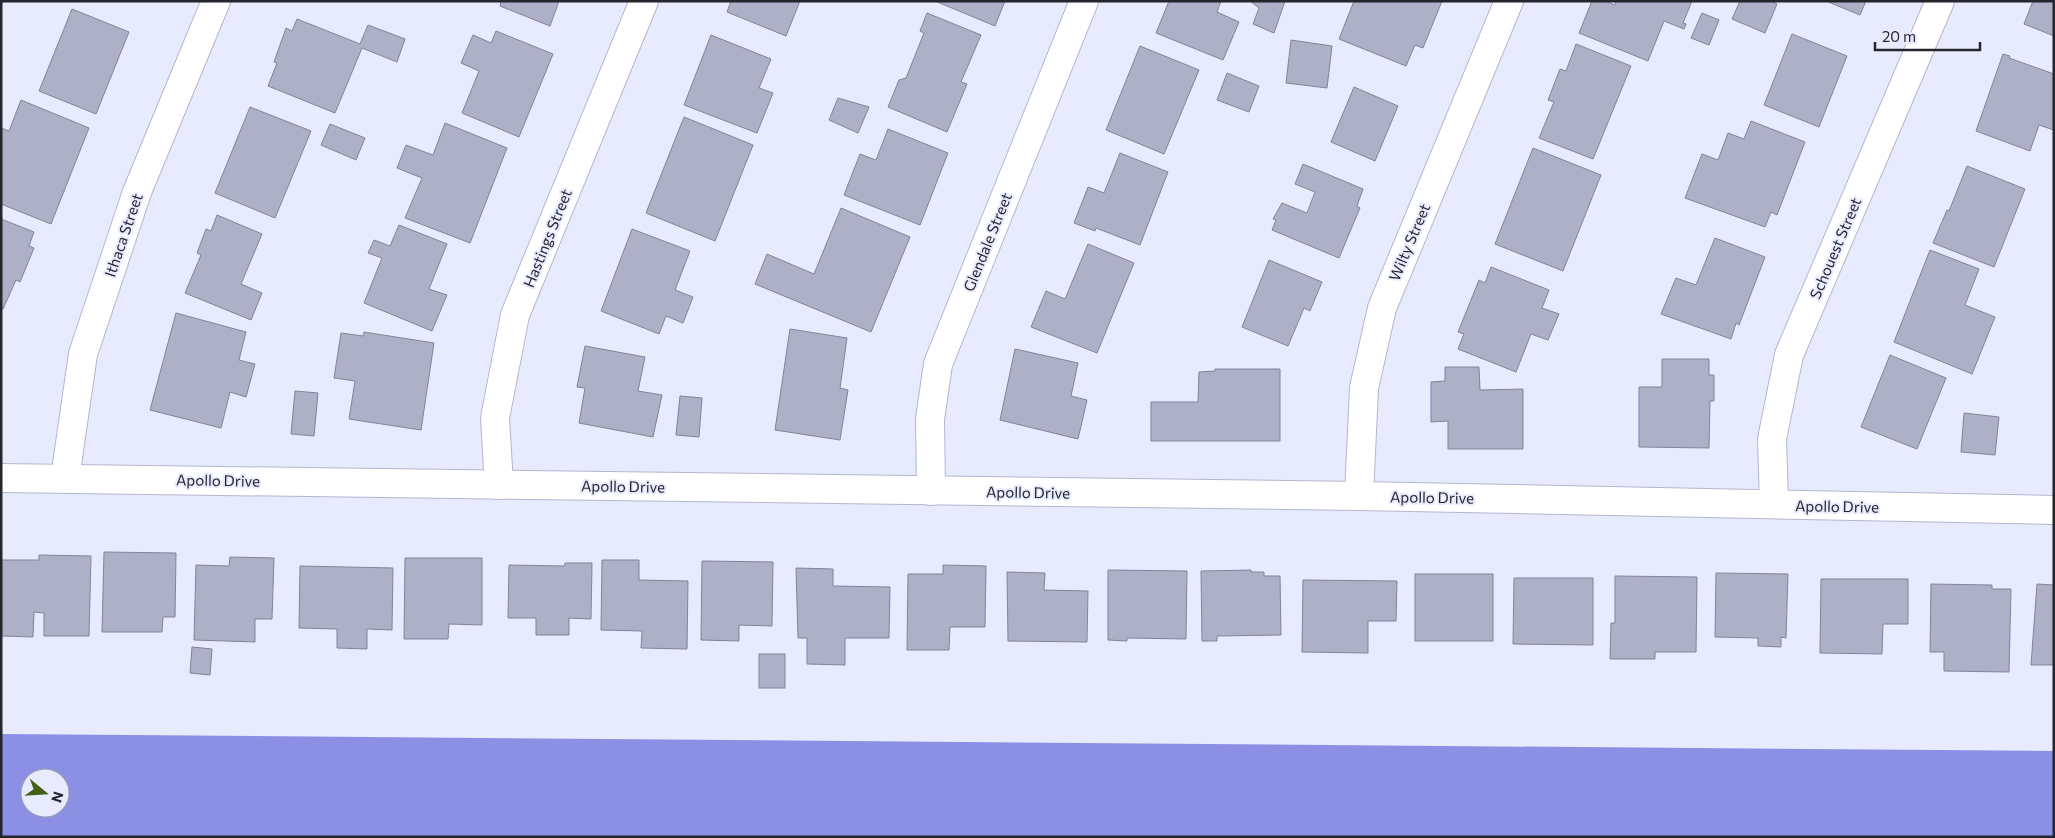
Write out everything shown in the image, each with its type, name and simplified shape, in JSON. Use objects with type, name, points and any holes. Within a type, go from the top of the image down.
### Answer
[{"type":"street","name":"Ithaca Street","points":[[66,478],[83,354],[137,192],[216,1]]},
{"type":"street","name":"Hastings Street","points":[[499,485],[495,418],[516,315],[644,1]]},
{"type":"street","name":"Glendale Street","points":[[931,491],[930,419],[938,364],[1084,1]]},
{"type":"street","name":"Wilty Street","points":[[1359,496],[1364,388],[1382,308],[1509,1]]},
{"type":"street","name":"Schouest Street","points":[[1774,504],[1772,439],[1789,355],[1940,1]]},
{"type":"street","name":"Apollo Drive","points":[[1,478],[1359,496],[2054,510]]},
{"type":"water","points":[[1,734],[2054,751],[2054,837],[1,837]]},
{"type":"building","points":[[501,1],[559,1],[550,26],[500,6]]},
{"type":"building","points":[[731,1],[800,1],[786,36],[727,12]]},
{"type":"building","points":[[935,1],[1005,1],[995,26]]},
{"type":"building","points":[[1169,1],[1221,1],[1217,12],[1239,22],[1223,60],[1156,33]]},
{"type":"building","points":[[1250,1],[1285,1],[1274,33],[1253,24],[1259,8]]},
{"type":"building","points":[[1354,1],[1442,1],[1423,48],[1415,45],[1406,66],[1339,39]]},
{"type":"building","points":[[1592,1],[1605,1],[1615,5],[1616,1],[1692,1],[1683,23],[1686,24],[1684,29],[1664,21],[1648,61],[1579,33]]},
{"type":"building","points":[[1740,1],[1770,1],[1777,4],[1765,33],[1732,19]]},
{"type":"building","points":[[1826,1],[1866,1],[1860,15]]},
{"type":"building","points":[[2033,1],[2054,1],[2054,36],[2024,24]]},
{"type":"building","points":[[72,9],[129,32],[96,114],[39,91]]},
{"type":"building","points":[[927,13],[981,35],[961,82],[967,84],[947,132],[888,107],[899,80],[906,78],[924,33],[920,31]]},
{"type":"building","points":[[1702,13],[1719,20],[1709,45],[1691,38]]},
{"type":"building","points":[[297,19],[360,44],[368,25],[405,39],[397,62],[362,48],[335,113],[268,86],[277,63],[274,62],[286,28],[292,31]]},
{"type":"building","points":[[496,31],[553,54],[519,137],[462,113],[479,71],[461,63],[473,35],[491,43]]},
{"type":"building","points":[[1792,34],[1847,56],[1819,127],[1764,105]]},
{"type":"building","points":[[711,35],[771,59],[759,88],[773,93],[757,133],[684,105]]},
{"type":"building","points":[[1291,40],[1332,46],[1327,88],[1286,83]]},
{"type":"building","points":[[1576,44],[1631,66],[1593,159],[1539,138],[1554,102],[1548,100],[1560,69],[1566,71]]},
{"type":"building","points":[[1140,46],[1199,70],[1164,154],[1106,130]]},
{"type":"building","points":[[2003,54],[2010,56],[2009,58],[2054,74],[2054,130],[2039,125],[2030,151],[1976,131]]},
{"type":"building","points":[[1227,73],[1259,86],[1249,112],[1217,100]]},
{"type":"building","points":[[1354,87],[1398,106],[1375,161],[1331,142]]},
{"type":"building","points":[[838,98],[869,107],[858,133],[829,120]]},
{"type":"building","points":[[21,100],[89,128],[51,224],[1,204],[1,128],[9,131]]},
{"type":"building","points":[[250,107],[311,131],[275,218],[215,193]]},
{"type":"building","points":[[684,117],[753,145],[715,241],[646,213]]},
{"type":"building","points":[[1751,121],[1805,142],[1777,215],[1771,212],[1765,227],[1685,198],[1702,154],[1718,160],[1728,133],[1744,139]]},
{"type":"building","points":[[445,123],[507,148],[470,243],[405,218],[422,178],[397,168],[406,145],[433,155]]},
{"type":"building","points":[[330,124],[365,138],[356,160],[321,145]]},
{"type":"building","points":[[888,129],[948,153],[920,225],[844,195],[860,154],[876,160]]},
{"type":"building","points":[[1533,148],[1601,175],[1563,271],[1495,244]]},
{"type":"building","points":[[1120,153],[1168,172],[1140,245],[1096,228],[1095,231],[1074,223],[1088,187],[1104,193]]},
{"type":"building","points":[[1303,164],[1363,189],[1357,206],[1360,208],[1339,258],[1272,230],[1276,220],[1273,219],[1282,203],[1307,213],[1315,192],[1295,184]]},
{"type":"building","points":[[1967,166],[2025,189],[1994,267],[1933,243],[1947,210],[1949,211]]},
{"type":"building","points":[[841,208],[910,237],[871,332],[755,284],[767,254],[814,274]]},
{"type":"building","points":[[217,215],[262,234],[241,284],[262,293],[251,320],[185,293],[201,255],[197,253],[206,229],[211,231]]},
{"type":"building","points":[[1,219],[34,232],[29,246],[34,248],[20,282],[16,280],[3,309],[1,308]]},
{"type":"building","points":[[399,225],[447,244],[429,289],[447,295],[432,331],[364,303],[382,258],[368,253],[374,240],[390,246]]},
{"type":"building","points":[[632,229],[690,251],[675,290],[693,297],[683,323],[666,316],[659,334],[601,311]]},
{"type":"building","points":[[1715,238],[1765,257],[1739,325],[1736,323],[1731,339],[1661,314],[1676,278],[1696,285]]},
{"type":"building","points":[[1088,244],[1134,263],[1097,353],[1031,327],[1046,291],[1065,299]]},
{"type":"building","points":[[1930,250],[1979,269],[1965,305],[1995,317],[1972,374],[1894,342]]},
{"type":"building","points":[[1269,260],[1322,282],[1310,311],[1304,308],[1288,346],[1242,327]]},
{"type":"building","points":[[1491,267],[1549,290],[1542,308],[1559,314],[1548,340],[1531,334],[1516,372],[1458,349],[1464,334],[1458,332],[1479,280],[1485,283]]},
{"type":"building","points":[[176,313],[246,332],[239,360],[255,364],[246,397],[230,392],[221,428],[150,410]]},
{"type":"building","points":[[790,329],[847,338],[840,388],[848,390],[840,440],[775,430]]},
{"type":"building","points":[[364,332],[434,343],[421,430],[349,419],[355,381],[334,378],[341,333],[363,336]]},
{"type":"building","points":[[585,346],[645,357],[638,391],[662,395],[653,437],[579,423],[585,388],[577,387]]},
{"type":"building","points":[[1015,349],[1078,363],[1071,396],[1087,400],[1078,439],[1000,420]]},
{"type":"building","points":[[1890,355],[1946,378],[1917,449],[1861,427]]},
{"type":"building","points":[[1662,359],[1709,359],[1709,375],[1714,375],[1714,401],[1710,401],[1709,448],[1639,447],[1639,387],[1662,387]]},
{"type":"building","points":[[1445,367],[1479,367],[1480,390],[1523,389],[1523,449],[1448,449],[1448,421],[1431,422],[1431,382],[1445,381]]},
{"type":"building","points":[[1215,369],[1280,369],[1280,441],[1151,441],[1151,402],[1198,402],[1199,372],[1215,371]]},
{"type":"building","points":[[295,391],[318,393],[314,436],[291,434]]},
{"type":"building","points":[[680,396],[702,398],[699,437],[676,435]]},
{"type":"building","points":[[1964,413],[1999,417],[1995,455],[1961,452]]},
{"type":"building","points":[[104,552],[176,553],[175,617],[163,617],[162,632],[102,632]]},
{"type":"building","points":[[39,555],[91,556],[89,636],[44,636],[44,613],[34,612],[33,637],[1,636],[1,560],[39,560]]},
{"type":"building","points":[[230,557],[274,558],[272,619],[255,619],[255,642],[194,640],[196,565],[229,566]]},
{"type":"building","points":[[405,558],[482,558],[482,625],[449,624],[448,639],[404,639]]},
{"type":"building","points":[[602,560],[639,560],[639,580],[688,581],[687,649],[641,648],[642,631],[601,630]]},
{"type":"building","points":[[702,561],[773,562],[772,626],[739,625],[739,641],[701,640]]},
{"type":"building","points":[[565,563],[592,563],[591,619],[569,618],[569,635],[536,635],[536,618],[508,618],[509,565],[564,566]]},
{"type":"building","points":[[943,565],[986,566],[985,627],[950,627],[949,650],[907,650],[908,574],[943,574]]},
{"type":"building","points":[[300,566],[393,568],[392,630],[367,629],[367,649],[337,648],[337,629],[299,628]]},
{"type":"building","points":[[796,568],[833,569],[833,586],[890,587],[889,638],[845,638],[845,665],[807,664],[807,638],[798,638]]},
{"type":"building","points":[[1108,570],[1187,571],[1186,639],[1127,638],[1127,641],[1108,640]]},
{"type":"building","points":[[1251,570],[1251,572],[1264,572],[1264,576],[1280,576],[1281,635],[1217,636],[1217,641],[1202,641],[1201,571]]},
{"type":"building","points":[[1007,572],[1045,573],[1044,590],[1088,591],[1087,642],[1008,641]]},
{"type":"building","points":[[1716,573],[1788,574],[1786,638],[1781,637],[1781,647],[1758,646],[1758,638],[1715,637]]},
{"type":"building","points":[[1415,574],[1493,574],[1493,641],[1415,641]]},
{"type":"building","points":[[1615,576],[1697,577],[1696,652],[1655,652],[1655,659],[1610,659],[1611,623],[1615,623]]},
{"type":"building","points":[[1514,578],[1593,578],[1593,645],[1513,644]]},
{"type":"building","points":[[1821,579],[1908,579],[1908,624],[1883,624],[1882,654],[1820,653]]},
{"type":"building","points":[[1303,580],[1397,581],[1396,621],[1368,621],[1368,653],[1302,652]]},
{"type":"building","points":[[1931,584],[1992,585],[1992,589],[2011,589],[2009,672],[1944,671],[1944,652],[1930,652]]},
{"type":"building","points":[[2037,584],[2054,585],[2054,665],[2031,665]]},
{"type":"building","points":[[192,647],[212,649],[210,675],[190,673]]},
{"type":"building","points":[[759,654],[785,654],[785,688],[759,688]]}]
